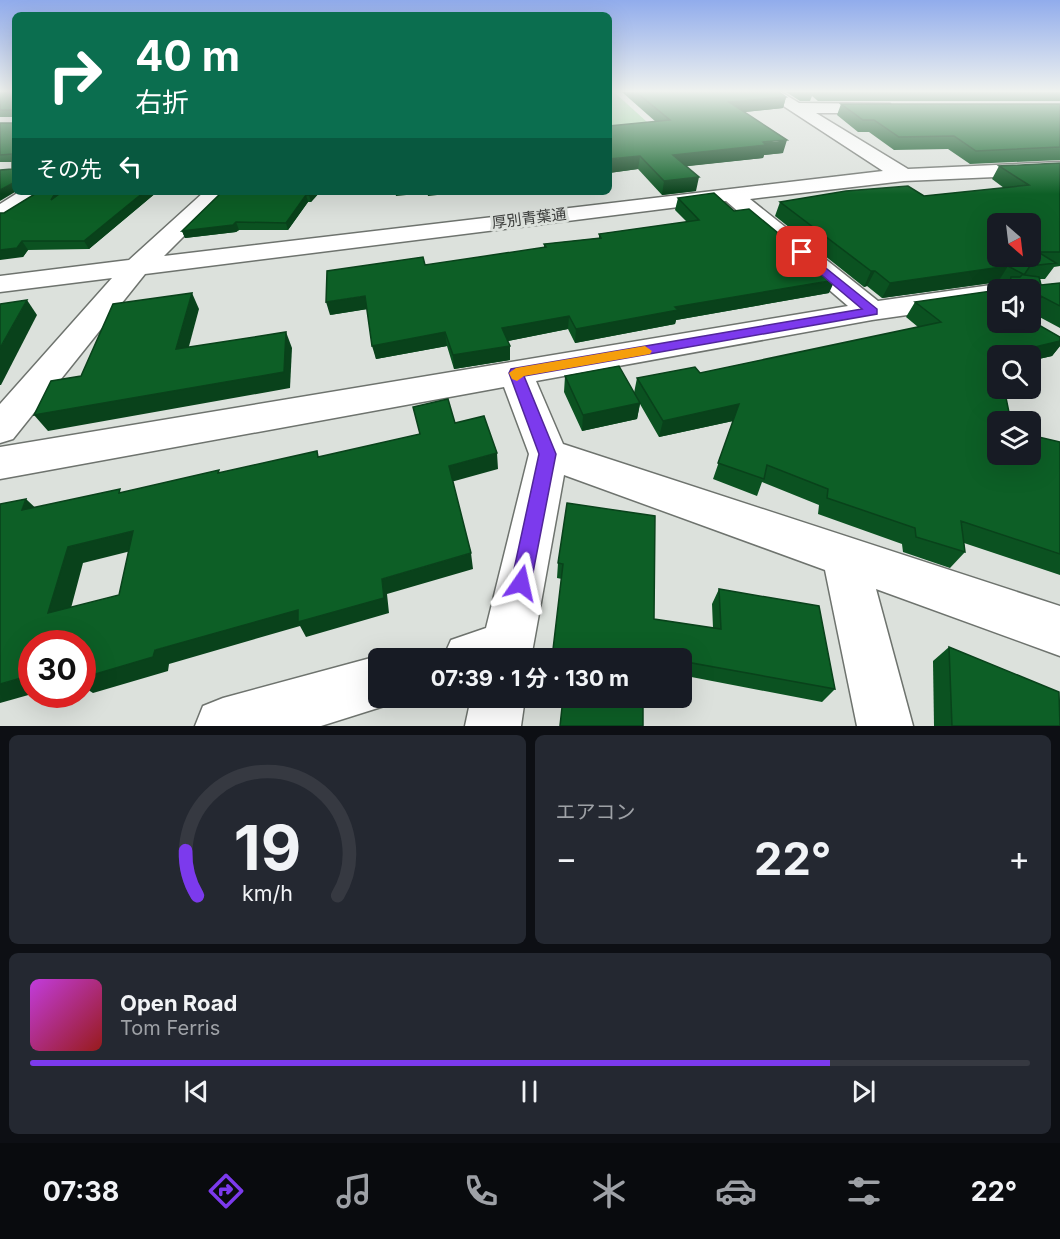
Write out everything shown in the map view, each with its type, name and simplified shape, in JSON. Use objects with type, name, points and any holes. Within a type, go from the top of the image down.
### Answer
[{"type":"street","points":[[825,126],[903,174]]},
{"type":"street","name":"厚別青葉通","points":[[0,284],[903,174],[1060,168]]},
{"type":"street","points":[[731,194],[872,311]]},
{"type":"street","points":[[0,214],[30,195]]},
{"type":"street","points":[[0,429],[136,267],[214,195]]},
{"type":"street","points":[[0,463],[872,311],[987,298]]},
{"type":"street","points":[[500,648],[548,454],[516,373]]},
{"type":"street","points":[[548,454],[1060,631]]},
{"type":"street","points":[[845,558],[885,726]]},
{"type":"street","points":[[223,726],[368,687]]},
{"type":"street","points":[[493,726],[494,708]]},
{"type":"green space","points":[[612,126],[643,126],[638,130],[612,133]]},
{"type":"building","points":[[0,126],[12,126],[12,154],[0,155]]},
{"type":"building","points":[[612,126],[765,126],[787,140],[763,142],[766,145],[673,155],[699,177],[664,181],[640,156],[612,159]]},
{"type":"building","points":[[883,126],[1060,126],[1060,147],[976,151],[954,136],[899,137]]},
{"type":"building","points":[[1060,163],[1060,252],[1041,252],[1041,213],[987,213],[987,267],[1001,267],[890,283],[780,202],[846,191],[908,186],[924,196],[1029,185],[999,166]]},
{"type":"building","points":[[12,169],[12,184],[0,190],[0,170]]},
{"type":"building","points":[[714,193],[734,211],[749,209],[835,280],[675,307],[678,310],[576,329],[569,316],[502,328],[510,346],[453,355],[445,332],[372,346],[365,296],[326,302],[327,271],[423,257],[425,265],[546,247],[544,244],[601,238],[599,234],[699,220],[678,198]]},
{"type":"building","points":[[33,195],[54,195],[51,200],[58,195],[140,195],[84,241],[22,241],[17,248],[0,250],[0,213],[4,213]]},
{"type":"building","points":[[219,195],[306,195],[286,223],[236,222],[233,225],[182,231]]},
{"type":"building","points":[[1041,254],[1056,263],[1041,265]]},
{"type":"building","points":[[1010,267],[1029,267],[1024,275],[1039,277],[1040,279],[1011,279],[1023,274]]},
{"type":"building","points":[[1060,283],[1060,306],[1041,296],[1041,285]]},
{"type":"building","points":[[987,292],[987,333],[1041,333],[1041,326],[1060,337],[1060,341],[1041,346],[987,345],[987,399],[1006,399],[1009,411],[987,411],[987,465],[1041,465],[1041,438],[1060,442],[1060,554],[961,521],[965,552],[916,537],[915,528],[827,498],[828,489],[767,465],[764,479],[718,463],[739,404],[663,421],[637,378],[695,367],[700,373],[941,322],[915,302]]},
{"type":"building","points":[[192,293],[176,349],[286,332],[284,372],[34,415],[51,381],[81,376],[113,304]]},
{"type":"building","points":[[27,300],[0,348],[0,304]]},
{"type":"building","points":[[619,366],[640,403],[583,415],[565,376]]},
{"type":"building","points":[[448,399],[455,423],[484,416],[497,453],[449,466],[471,553],[382,579],[384,598],[298,622],[298,610],[155,650],[153,657],[96,674],[96,630],[18,630],[18,679],[0,684],[0,504],[26,499],[22,510],[120,489],[119,493],[317,451],[318,457],[420,434],[413,407]],"holes":[[[133,531],[119,595],[48,613],[68,547]]]},
{"type":"building","points":[[567,503],[655,516],[654,619],[721,629],[719,589],[819,606],[835,689],[692,663],[692,648],[553,648],[563,564],[558,563]]},
{"type":"building","points":[[949,647],[1059,692],[1060,726],[952,726]]},
{"type":"building","points":[[562,708],[643,708],[643,726],[560,726]]},
{"type":"slow traffic","points":[[517,376],[516,373],[645,351]]},
{"type":"route","points":[[521,583],[548,454],[516,373],[872,311],[802,252]]}]
